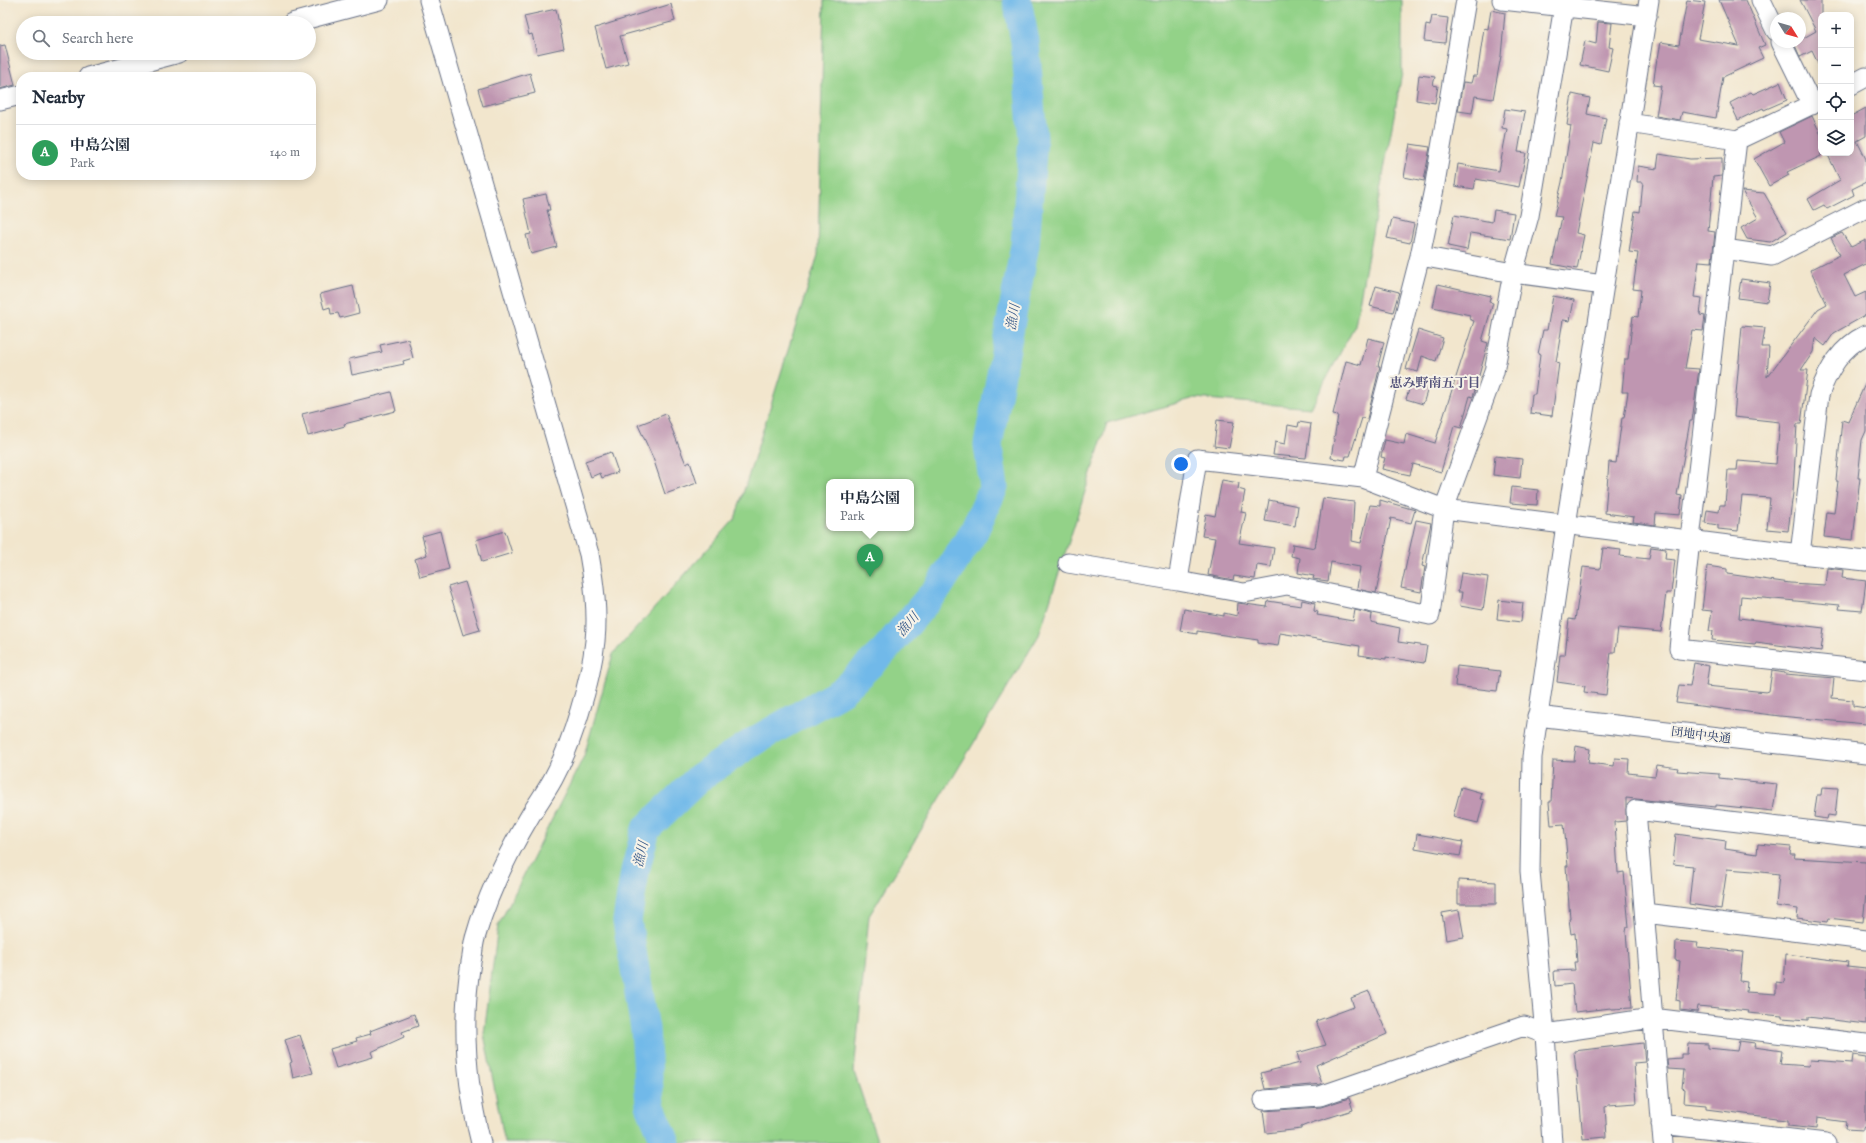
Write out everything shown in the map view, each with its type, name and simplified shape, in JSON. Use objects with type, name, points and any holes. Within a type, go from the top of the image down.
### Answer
[{"type":"street","points":[[316,17],[379,0]]},
{"type":"street","points":[[429,0],[589,554],[595,599],[595,641],[585,692],[570,739],[553,779],[529,817],[493,889],[476,936],[468,982],[465,1033],[468,1079],[481,1143]]},
{"type":"street","points":[[1363,478],[1420,256],[1434,189],[1466,0]]},
{"type":"street","points":[[1502,0],[1564,6],[1648,8],[1566,525],[1532,757],[1530,871],[1545,1034],[1552,1143]]},
{"type":"street","points":[[1761,0],[1770,19]]},
{"type":"street","points":[[1068,563],[1244,592],[1287,585],[1430,615],[1444,509],[1494,372],[1513,273],[1529,216],[1564,6]]},
{"type":"street","points":[[1629,123],[1737,140],[1816,102],[1784,48]]},
{"type":"street","points":[[107,72],[152,60]]},
{"type":"street","points":[[1853,84],[1866,77]]},
{"type":"street","points":[[0,100],[16,96]]},
{"type":"street","points":[[1737,140],[1690,539],[1679,649],[1866,670]]},
{"type":"street","points":[[1724,249],[1772,256],[1866,208]]},
{"type":"street","points":[[1420,256],[1513,273],[1604,286]]},
{"type":"street","points":[[1800,554],[1819,395],[1826,375],[1838,356],[1866,335]]},
{"type":"street","points":[[1178,581],[1197,459],[1363,478],[1444,509],[1866,561]]},
{"type":"street","name":"団地中央通","points":[[1537,716],[1866,754]]},
{"type":"street","points":[[1663,1143],[1636,810],[1866,837]]},
{"type":"street","points":[[1644,913],[1866,940]]},
{"type":"street","points":[[1264,1100],[1320,1096],[1524,1026],[1545,1034],[1652,1018],[1866,1044]]},
{"type":"street","points":[[1662,1124],[1826,1143]]},
{"type":"green space","points":[[824,0],[1402,0],[1402,73],[1355,325],[1311,408],[1195,398],[1107,423],[1039,635],[869,916],[854,1072],[878,1143],[505,1143],[484,1034],[498,926],[584,756],[613,654],[735,519],[818,255]]},
{"type":"building","points":[[1687,0],[1705,2],[1698,39],[1739,46],[1719,0],[1746,0],[1765,45],[1758,48],[1763,58],[1723,77],[1716,118],[1682,112],[1680,120],[1656,116],[1661,86],[1653,85],[1661,42],[1679,45]]},
{"type":"building","points":[[1800,0],[1821,0],[1821,12],[1818,12],[1818,64],[1812,51],[1800,57],[1796,48],[1806,48],[1806,37],[1816,31]]},
{"type":"building","points":[[671,4],[675,21],[620,36],[628,63],[606,69],[595,28]]},
{"type":"building","points":[[556,9],[564,48],[537,54],[532,34],[529,35],[524,16]]},
{"type":"building","points":[[1491,10],[1505,13],[1501,56],[1493,99],[1475,96],[1472,113],[1458,111],[1463,82],[1471,83],[1473,76],[1477,76],[1484,28],[1488,29]]},
{"type":"building","points":[[1432,16],[1448,18],[1445,43],[1424,41],[1426,25],[1430,26]]},
{"type":"building","points":[[1598,22],[1612,23],[1609,47],[1613,48],[1608,71],[1580,65],[1585,41],[1596,44]]},
{"type":"building","points":[[5,45],[15,85],[0,89],[0,46]]},
{"type":"building","points":[[530,73],[535,93],[483,106],[478,89]]},
{"type":"building","points":[[1419,75],[1435,77],[1433,85],[1438,86],[1435,103],[1416,100]]},
{"type":"building","points":[[1780,82],[1787,100],[1764,110],[1763,108],[1738,120],[1730,103],[1751,92],[1753,94]]},
{"type":"building","points":[[1572,94],[1590,98],[1587,114],[1606,118],[1601,145],[1594,143],[1576,233],[1584,235],[1577,269],[1552,264],[1562,217],[1554,216],[1562,182],[1571,126],[1567,125]]},
{"type":"building","points":[[1866,108],[1866,136],[1857,141],[1866,159],[1866,182],[1852,189],[1854,195],[1827,209],[1824,205],[1814,210],[1808,199],[1840,180],[1828,156],[1854,156],[1854,114]]},
{"type":"building","points":[[1505,109],[1525,112],[1518,152],[1526,153],[1519,187],[1476,179],[1474,189],[1455,186],[1458,164],[1499,171],[1507,129],[1502,128]]},
{"type":"building","points":[[1812,116],[1818,129],[1818,156],[1821,156],[1787,172],[1789,175],[1769,186],[1754,159],[1784,142],[1779,132]]},
{"type":"building","points":[[1410,144],[1430,147],[1424,181],[1404,177]]},
{"type":"building","points":[[1659,154],[1690,159],[1722,158],[1722,176],[1713,177],[1708,231],[1715,232],[1712,262],[1699,261],[1694,297],[1702,298],[1700,315],[1705,316],[1703,331],[1692,330],[1685,368],[1699,369],[1692,421],[1690,421],[1677,495],[1682,496],[1680,515],[1656,513],[1655,525],[1633,522],[1634,517],[1605,513],[1609,462],[1616,463],[1622,418],[1624,418],[1628,392],[1622,392],[1625,359],[1628,359],[1633,316],[1638,317],[1641,290],[1633,289],[1638,253],[1629,252],[1635,211],[1640,212],[1643,182],[1637,182],[1638,166],[1657,169]]},
{"type":"building","points":[[1742,191],[1764,193],[1787,232],[1770,242],[1747,239],[1741,228],[1758,218]]},
{"type":"building","points":[[546,194],[550,210],[547,210],[557,247],[531,254],[526,235],[531,234],[523,199]]},
{"type":"building","points":[[1494,210],[1514,213],[1510,239],[1470,233],[1467,250],[1448,246],[1454,215],[1492,222]]},
{"type":"building","points":[[1392,219],[1414,224],[1410,243],[1387,238]]},
{"type":"building","points":[[1842,233],[1851,247],[1866,240],[1866,264],[1844,275],[1855,297],[1866,292],[1866,315],[1834,333],[1825,346],[1815,338],[1813,352],[1801,370],[1808,370],[1801,424],[1797,424],[1793,493],[1788,531],[1767,529],[1770,498],[1742,496],[1738,531],[1718,529],[1718,525],[1705,523],[1707,510],[1719,512],[1720,505],[1725,505],[1728,470],[1737,470],[1738,461],[1776,464],[1780,422],[1734,417],[1742,326],[1765,328],[1762,347],[1769,347],[1767,377],[1818,309],[1827,304],[1810,270],[1840,255],[1831,238]]},
{"type":"building","points":[[1741,279],[1770,283],[1767,302],[1738,298]]},
{"type":"building","points":[[1438,284],[1491,296],[1489,302],[1493,303],[1482,341],[1488,343],[1473,397],[1470,396],[1461,428],[1454,426],[1441,472],[1413,464],[1410,475],[1382,469],[1385,458],[1381,457],[1385,440],[1404,444],[1406,434],[1435,443],[1474,321],[1469,319],[1470,315],[1433,307]]},
{"type":"building","points":[[353,286],[359,313],[340,318],[338,313],[331,314],[330,307],[324,309],[320,294]]},
{"type":"building","points":[[1376,286],[1399,292],[1393,312],[1370,306]]},
{"type":"building","points":[[1553,296],[1574,300],[1570,321],[1563,320],[1556,362],[1559,363],[1552,416],[1530,413],[1532,394],[1535,394],[1540,355],[1538,354],[1543,330],[1547,330]]},
{"type":"building","points":[[1418,330],[1443,338],[1436,361],[1422,356],[1418,372],[1406,369]]},
{"type":"building","points":[[1368,338],[1384,342],[1378,366],[1380,366],[1367,419],[1362,418],[1350,456],[1346,456],[1345,460],[1331,458],[1338,415],[1333,414],[1346,361],[1361,365]]},
{"type":"building","points":[[408,339],[413,358],[403,361],[404,364],[352,375],[349,359],[382,352],[380,345]]},
{"type":"building","points":[[1412,381],[1429,385],[1423,404],[1406,399]]},
{"type":"building","points":[[1866,382],[1866,431],[1862,440],[1858,478],[1860,478],[1853,540],[1824,537],[1827,512],[1834,513],[1838,481],[1836,481],[1842,420],[1848,422]]},
{"type":"building","points":[[391,392],[396,411],[344,424],[345,426],[308,436],[302,414]]},
{"type":"building","points":[[666,414],[686,464],[690,462],[697,483],[665,494],[653,458],[638,425]]},
{"type":"building","points":[[1217,420],[1234,422],[1229,448],[1214,446]]},
{"type":"building","points":[[1299,422],[1311,424],[1306,458],[1273,455],[1275,442],[1285,444],[1288,425],[1298,427]]},
{"type":"building","points":[[611,452],[618,472],[602,478],[600,473],[591,477],[585,461]]},
{"type":"building","points":[[1495,456],[1522,459],[1520,478],[1493,475]]},
{"type":"building","points":[[1222,480],[1239,483],[1238,489],[1245,491],[1241,512],[1246,513],[1239,543],[1274,548],[1271,567],[1257,565],[1255,579],[1234,576],[1233,580],[1208,575],[1215,538],[1202,536],[1206,514],[1215,516]]},
{"type":"building","points":[[1512,487],[1538,490],[1537,505],[1510,503]]},
{"type":"building","points":[[1323,498],[1354,502],[1352,541],[1361,543],[1370,505],[1380,506],[1380,500],[1415,510],[1411,523],[1391,518],[1376,593],[1357,589],[1360,567],[1331,562],[1328,581],[1313,579],[1314,576],[1298,573],[1300,558],[1291,556],[1293,544],[1315,548]]},
{"type":"building","points":[[1269,500],[1298,506],[1295,526],[1265,521]]},
{"type":"building","points":[[1416,520],[1431,523],[1422,566],[1425,567],[1421,592],[1401,588]]},
{"type":"building","points":[[440,531],[449,569],[420,577],[415,559],[427,555],[422,536]]},
{"type":"building","points":[[505,531],[512,553],[482,562],[476,540]]},
{"type":"building","points":[[1651,547],[1666,549],[1665,559],[1675,560],[1671,593],[1666,593],[1661,632],[1618,628],[1615,652],[1611,652],[1606,695],[1584,692],[1585,686],[1557,682],[1560,655],[1565,655],[1569,619],[1575,620],[1583,567],[1600,569],[1603,548],[1621,550],[1620,556],[1649,559]]},
{"type":"building","points":[[1707,566],[1727,569],[1727,574],[1790,583],[1825,585],[1827,568],[1843,570],[1842,578],[1866,581],[1862,611],[1839,609],[1840,605],[1741,596],[1739,618],[1824,628],[1821,651],[1756,642],[1755,644],[1712,640],[1713,631],[1709,631],[1712,611],[1702,610]]},
{"type":"building","points":[[1461,573],[1488,577],[1483,610],[1460,606],[1462,592],[1458,592]]},
{"type":"building","points":[[465,582],[480,630],[463,635],[448,587]]},
{"type":"building","points":[[1302,600],[1315,603],[1314,611],[1318,612],[1317,615],[1353,621],[1355,610],[1372,614],[1371,622],[1400,628],[1398,642],[1427,646],[1424,663],[1386,657],[1386,659],[1359,655],[1360,646],[1280,633],[1278,646],[1258,643],[1258,640],[1197,631],[1197,634],[1180,631],[1184,609],[1224,616],[1224,613],[1237,616],[1238,603],[1267,607],[1268,601],[1301,606]]},
{"type":"building","points":[[1499,600],[1523,603],[1521,622],[1497,619]]},
{"type":"building","points":[[1694,663],[1709,666],[1706,686],[1766,692],[1769,691],[1772,671],[1785,674],[1834,678],[1832,698],[1853,700],[1853,706],[1866,708],[1866,724],[1780,716],[1676,703],[1679,685],[1690,686]]},
{"type":"building","points":[[1457,666],[1500,671],[1497,691],[1455,686]]},
{"type":"building","points":[[1576,746],[1590,749],[1588,763],[1614,766],[1615,758],[1629,759],[1628,773],[1655,776],[1657,765],[1678,768],[1677,771],[1719,774],[1719,778],[1777,784],[1773,811],[1626,798],[1626,821],[1615,822],[1618,873],[1624,872],[1629,927],[1627,927],[1626,932],[1632,1008],[1611,1008],[1575,1012],[1572,984],[1555,986],[1554,971],[1575,970],[1574,962],[1577,962],[1575,933],[1571,934],[1569,919],[1566,866],[1568,866],[1564,824],[1551,825],[1549,802],[1551,802],[1553,760],[1574,761]]},
{"type":"building","points":[[1461,787],[1482,793],[1480,799],[1484,800],[1478,823],[1453,817]]},
{"type":"building","points":[[1822,787],[1838,788],[1835,816],[1828,815],[1827,819],[1814,817],[1817,795],[1821,795]]},
{"type":"building","points":[[1417,834],[1463,842],[1460,856],[1415,848]]},
{"type":"building","points":[[1676,834],[1726,841],[1725,849],[1757,854],[1758,844],[1791,847],[1790,854],[1795,854],[1794,858],[1866,862],[1866,894],[1863,922],[1828,918],[1827,922],[1797,918],[1798,909],[1776,906],[1779,874],[1753,871],[1727,869],[1721,909],[1689,904],[1693,866],[1673,864]]},
{"type":"building","points":[[1458,880],[1496,882],[1496,904],[1458,904]]},
{"type":"building","points":[[1459,910],[1464,937],[1446,940],[1442,913]]},
{"type":"building","points":[[1676,941],[1698,943],[1697,947],[1743,952],[1740,981],[1747,982],[1746,992],[1776,994],[1776,982],[1784,983],[1786,954],[1848,962],[1847,966],[1866,968],[1866,1024],[1808,1017],[1808,1020],[1782,1018],[1782,1016],[1748,1013],[1749,1011],[1698,1006],[1697,1012],[1680,1010],[1680,1001],[1676,1000],[1680,961],[1675,960]]},
{"type":"building","points":[[1369,991],[1387,1034],[1316,1065],[1322,1084],[1265,1089],[1261,1073],[1300,1063],[1297,1053],[1326,1045],[1316,1021],[1354,1007],[1351,998]]},
{"type":"building","points":[[414,1014],[418,1026],[402,1032],[404,1037],[371,1052],[373,1057],[336,1068],[330,1049],[357,1041],[356,1038],[371,1034],[370,1031]]},
{"type":"building","points":[[300,1035],[313,1073],[293,1078],[290,1063],[292,1062],[285,1040]]},
{"type":"building","points":[[1739,1041],[1755,1043],[1754,1047],[1782,1051],[1780,1064],[1809,1066],[1810,1060],[1852,1063],[1853,1055],[1866,1057],[1866,1128],[1864,1127],[1864,1130],[1845,1129],[1846,1122],[1817,1118],[1816,1129],[1788,1126],[1788,1121],[1776,1120],[1776,1118],[1706,1109],[1706,1105],[1684,1103],[1685,1089],[1682,1088],[1684,1070],[1668,1069],[1667,1059],[1681,1058],[1681,1054],[1687,1054],[1688,1043],[1708,1044],[1708,1048],[1737,1051]]},
{"type":"building","points":[[1643,1043],[1645,1062],[1634,1063],[1637,1103],[1608,1105],[1605,1107],[1607,1137],[1583,1139],[1574,1051]]},
{"type":"building","points":[[1349,1098],[1353,1110],[1311,1123],[1301,1127],[1301,1129],[1266,1133],[1263,1111],[1321,1107]]},
{"type":"waterway","name":"漁川","points":[[666,1143],[650,1105],[645,1029],[627,921],[635,871],[646,829],[700,777],[756,740],[842,691],[884,651],[938,588],[974,531],[994,487],[988,445],[1025,245],[1033,139],[1025,41],[1017,0]]},
{"type":"place","name":"中島公園","points":[[870,577]]},
{"type":"district","name":"恵み野南五丁目","points":[[1435,382]]}]
